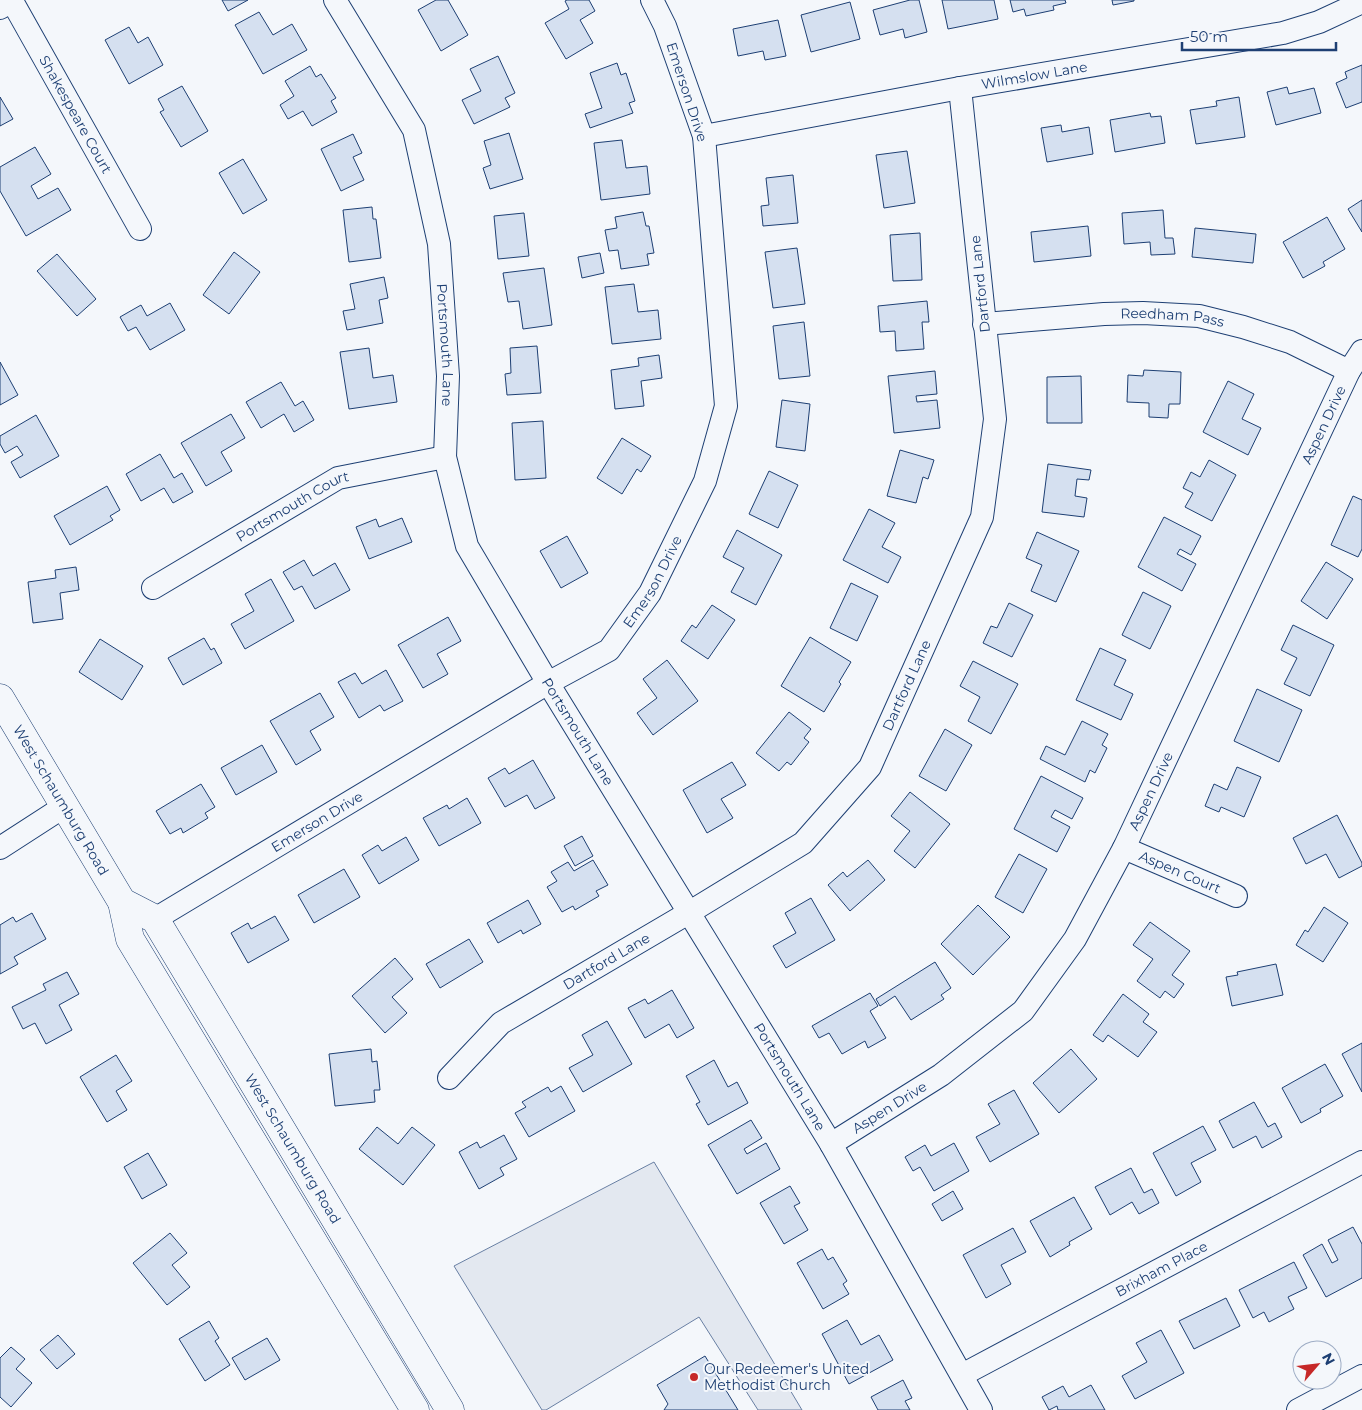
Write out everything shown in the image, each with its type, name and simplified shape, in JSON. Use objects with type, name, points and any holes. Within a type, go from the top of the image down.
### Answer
[{"type":"main road","name":"West Schaumburg Road","points":[[0,698],[122,902],[130,939],[415,1410]]},
{"type":"main road","points":[[122,902],[156,919]]},
{"type":"main road","name":"West Schaumburg Road","points":[[156,919],[450,1410]]},
{"type":"street","name":"Portsmouth Lane","points":[[335,0],[414,130],[439,244],[448,376],[445,457],[467,546],[548,683],[831,1144],[981,1410]]},
{"type":"street","name":"Emerson Drive","points":[[156,919],[548,683],[609,650],[650,593],[705,481],[726,406],[704,136],[665,26],[652,0]]},
{"type":"street","name":"Wilmslow Lane","points":[[704,136],[960,88],[1283,33],[1320,22],[1362,2]]},
{"type":"street","name":"Shakespeare Court","points":[[6,4],[140,228]]},
{"type":"street","name":"Dartford Lane","points":[[449,1078],[501,1024],[803,843],[870,767],[982,517],[995,419],[960,88]]},
{"type":"street","name":"Reedham Pass","points":[[984,324],[1104,314],[1143,313],[1199,316],[1243,327],[1290,342],[1350,371]]},
{"type":"street","name":"Aspen Drive","points":[[831,1144],[941,1075],[1023,1010],[1075,939],[1124,848],[1350,371],[1362,351]]},
{"type":"street","name":"Portsmouth Court","points":[[153,588],[338,478],[445,457]]},
{"type":"street","points":[[0,848],[65,806]]},
{"type":"street","name":"Aspen Court","points":[[1124,848],[1236,896]]},
{"type":"street","name":"Brixham Place","points":[[962,1375],[1362,1162]]},
{"type":"street","points":[[1298,1410],[1362,1376]]},
{"type":"street","points":[[400,1385],[434,1384]]},
{"type":"shaded area","points":[[654,1162],[802,1410],[758,1410],[699,1317],[546,1410],[542,1410],[454,1266]]},
{"type":"building","points":[[222,0],[248,0],[228,11]]},
{"type":"building","points":[[436,0],[448,0],[468,35],[441,51],[418,10]]},
{"type":"building","points":[[589,0],[595,11],[580,20],[593,43],[566,59],[545,23],[569,9],[565,1]]},
{"type":"building","points":[[910,0],[919,0],[927,32],[905,38],[903,29],[880,35],[873,10]]},
{"type":"building","points":[[942,0],[994,0],[998,19],[948,29]]},
{"type":"building","points":[[1010,0],[1065,0],[1066,3],[1053,6],[1054,10],[1026,16],[1024,9],[1013,12]]},
{"type":"building","points":[[1112,0],[1134,0],[1134,1],[1113,5]]},
{"type":"building","points":[[850,2],[860,39],[811,52],[801,15]]},
{"type":"building","points":[[259,12],[273,35],[292,24],[307,50],[263,74],[235,25]]},
{"type":"building","points":[[778,20],[786,56],[765,60],[763,51],[738,56],[733,29]]},
{"type":"building","points":[[129,27],[138,43],[148,37],[163,65],[129,84],[105,40]]},
{"type":"building","points":[[498,56],[515,93],[505,98],[510,107],[474,124],[462,100],[481,91],[470,69]]},
{"type":"building","points":[[617,63],[621,75],[626,73],[635,101],[629,103],[633,113],[590,128],[585,114],[602,108],[590,73]]},
{"type":"building","points":[[1362,65],[1362,102],[1346,108],[1336,83],[1347,78],[1345,72]]},
{"type":"building","points":[[310,66],[316,77],[321,74],[336,98],[331,101],[337,112],[312,126],[303,111],[288,119],[280,105],[294,96],[285,81]]},
{"type":"building","points":[[182,86],[208,131],[181,147],[160,112],[164,110],[158,99]]},
{"type":"building","points":[[1287,87],[1289,94],[1314,88],[1321,113],[1276,125],[1267,92]]},
{"type":"building","points":[[0,97],[13,119],[0,126]]},
{"type":"building","points":[[1239,97],[1245,137],[1196,144],[1190,110],[1217,106],[1216,101]]},
{"type":"building","points":[[1150,113],[1151,117],[1161,116],[1165,143],[1115,152],[1110,120]]},
{"type":"building","points":[[1061,125],[1062,132],[1089,127],[1093,154],[1047,162],[1041,128]]},
{"type":"building","points":[[509,133],[523,179],[490,189],[483,168],[491,165],[484,141]]},
{"type":"building","points":[[353,134],[362,153],[353,157],[364,180],[341,191],[321,149]]},
{"type":"building","points":[[622,140],[626,168],[647,166],[650,194],[601,200],[594,143]]},
{"type":"building","points":[[35,147],[51,174],[31,186],[38,199],[58,188],[71,210],[26,236],[0,191],[0,167]]},
{"type":"building","points":[[907,151],[915,203],[884,208],[876,155]]},
{"type":"building","points":[[243,159],[267,200],[243,214],[219,173]]},
{"type":"building","points":[[793,175],[798,223],[763,226],[761,206],[769,205],[766,178]]},
{"type":"building","points":[[1362,200],[1362,232],[1348,209]]},
{"type":"building","points":[[372,207],[373,219],[376,219],[381,258],[349,262],[343,210]]},
{"type":"building","points":[[1163,210],[1165,238],[1173,238],[1175,254],[1151,255],[1150,242],[1124,244],[1122,213]]},
{"type":"building","points":[[643,212],[646,226],[649,226],[654,253],[647,254],[649,265],[621,269],[618,250],[609,251],[605,230],[617,228],[615,217]]},
{"type":"building","points":[[524,213],[529,256],[498,259],[494,216]]},
{"type":"building","points":[[1327,217],[1345,249],[1323,262],[1325,266],[1303,278],[1283,242]]},
{"type":"building","points":[[1088,226],[1091,256],[1034,262],[1031,232]]},
{"type":"building","points":[[1195,228],[1256,234],[1253,263],[1192,257]]},
{"type":"building","points":[[920,233],[922,280],[893,281],[890,235]]},
{"type":"building","points":[[797,248],[805,304],[773,308],[765,252]]},
{"type":"building","points":[[234,252],[260,272],[229,314],[203,295]]},
{"type":"building","points":[[600,253],[604,273],[582,278],[578,257]]},
{"type":"building","points":[[57,254],[96,299],[77,316],[37,271]]},
{"type":"building","points":[[544,268],[552,325],[523,329],[519,301],[508,302],[503,273]]},
{"type":"building","points":[[384,277],[388,298],[379,300],[383,323],[347,330],[343,311],[355,309],[350,284]]},
{"type":"building","points":[[634,284],[638,312],[658,310],[661,339],[612,344],[605,287]]},
{"type":"building","points":[[927,301],[929,322],[922,322],[924,349],[896,351],[895,331],[880,332],[878,306]]},
{"type":"building","points":[[170,303],[185,330],[150,350],[136,327],[128,331],[120,317],[141,305],[147,316]]},
{"type":"building","points":[[804,322],[810,376],[779,379],[773,326]]},
{"type":"building","points":[[537,346],[541,393],[507,395],[505,374],[511,373],[510,348]]},
{"type":"building","points":[[369,348],[373,378],[393,375],[397,402],[349,409],[340,352]]},
{"type":"building","points":[[659,355],[662,378],[641,381],[644,406],[615,409],[611,370],[639,366],[638,358]]},
{"type":"building","points":[[0,362],[18,395],[0,405]]},
{"type":"building","points":[[1144,370],[1181,372],[1180,404],[1169,404],[1168,418],[1149,417],[1149,403],[1127,402],[1128,375],[1143,376]]},
{"type":"building","points":[[935,371],[937,394],[916,396],[917,402],[937,400],[940,428],[894,433],[888,376]]},
{"type":"building","points":[[1081,376],[1082,423],[1047,423],[1047,377]]},
{"type":"building","points":[[1228,381],[1254,394],[1242,419],[1261,428],[1248,455],[1203,432]]},
{"type":"building","points":[[281,382],[295,406],[303,401],[314,420],[294,432],[284,414],[261,428],[246,402]]},
{"type":"building","points":[[782,400],[810,404],[805,451],[776,447]]},
{"type":"building","points":[[231,414],[245,438],[221,452],[232,471],[206,486],[181,443]]},
{"type":"building","points":[[36,415],[59,456],[20,478],[11,462],[23,455],[17,446],[5,453],[0,444],[0,436]]},
{"type":"building","points":[[543,421],[546,478],[515,480],[512,423]]},
{"type":"building","points":[[622,438],[651,456],[641,472],[637,469],[622,494],[597,478]]},
{"type":"building","points":[[900,450],[934,460],[928,479],[923,477],[916,503],[887,496]]},
{"type":"building","points":[[160,454],[174,478],[182,473],[193,492],[173,503],[164,488],[141,501],[126,474]]},
{"type":"building","points":[[1209,460],[1236,475],[1212,521],[1185,507],[1193,493],[1183,488],[1191,472],[1200,477]]},
{"type":"building","points":[[1048,464],[1091,470],[1089,480],[1077,479],[1075,496],[1087,498],[1084,517],[1042,512]]},
{"type":"building","points":[[769,471],[798,485],[778,528],[749,514]]},
{"type":"building","points":[[107,486],[120,510],[110,516],[113,520],[70,545],[54,516]]},
{"type":"building","points":[[1353,496],[1362,500],[1362,549],[1358,557],[1331,545]]},
{"type":"building","points":[[869,509],[895,523],[882,547],[901,557],[888,583],[843,560]]},
{"type":"building","points":[[1164,517],[1201,536],[1191,555],[1180,549],[1177,554],[1196,564],[1182,591],[1138,567]]},
{"type":"building","points":[[402,518],[412,542],[369,559],[356,527],[376,519],[379,527]]},
{"type":"building","points":[[737,530],[782,555],[756,605],[731,592],[744,568],[723,557]]},
{"type":"building","points":[[1037,532],[1079,551],[1056,602],[1031,591],[1042,565],[1026,558]]},
{"type":"building","points":[[567,536],[588,573],[561,588],[540,551]]},
{"type":"building","points":[[304,560],[313,576],[335,563],[350,590],[315,609],[302,586],[294,590],[283,572]]},
{"type":"building","points":[[1326,562],[1353,579],[1327,619],[1301,601]]},
{"type":"building","points":[[76,567],[79,590],[60,593],[63,619],[33,623],[28,582],[56,578],[55,570]]},
{"type":"building","points":[[271,579],[294,621],[245,649],[231,624],[254,611],[245,594]]},
{"type":"building","points":[[851,583],[878,596],[857,641],[830,628]]},
{"type":"building","points":[[1143,592],[1171,606],[1150,649],[1122,635]]},
{"type":"building","points":[[1009,603],[1033,615],[1012,657],[983,643],[991,626],[997,628]]},
{"type":"building","points":[[712,605],[735,620],[708,659],[681,641],[692,625],[696,628]]},
{"type":"building","points":[[448,617],[461,641],[437,654],[448,674],[423,688],[398,645]]},
{"type":"building","points":[[1293,625],[1334,645],[1310,696],[1284,684],[1297,658],[1281,650]]},
{"type":"building","points":[[810,637],[851,662],[839,682],[841,684],[824,712],[781,686]]},
{"type":"building","points":[[204,638],[211,650],[214,648],[222,663],[183,685],[168,658]]},
{"type":"building","points":[[100,639],[143,666],[122,700],[79,672]]},
{"type":"building","points":[[1100,648],[1126,660],[1114,685],[1133,694],[1121,720],[1076,700]]},
{"type":"building","points":[[667,660],[698,701],[653,735],[637,713],[657,698],[643,679]]},
{"type":"building","points":[[973,661],[1018,684],[991,734],[968,721],[980,697],[960,686]]},
{"type":"building","points":[[386,670],[403,701],[384,711],[380,705],[359,718],[338,682],[355,673],[362,684]]},
{"type":"building","points":[[1257,689],[1302,710],[1279,762],[1234,741]]},
{"type":"building","points":[[320,693],[334,717],[310,731],[321,750],[296,765],[270,721]]},
{"type":"building","points":[[789,712],[811,729],[804,738],[809,742],[791,765],[787,762],[779,771],[756,753]]},
{"type":"building","points":[[1082,721],[1108,734],[1102,745],[1107,748],[1095,773],[1090,770],[1085,782],[1040,759],[1046,746],[1065,755]]},
{"type":"building","points":[[945,729],[972,745],[946,791],[919,776]]},
{"type":"building","points":[[262,745],[277,772],[236,795],[221,768]]},
{"type":"building","points":[[533,760],[555,798],[535,809],[527,795],[505,807],[488,778],[505,768],[509,774]]},
{"type":"building","points":[[732,762],[746,785],[721,799],[733,818],[707,833],[683,790]]},
{"type":"building","points":[[1237,767],[1261,777],[1244,817],[1221,807],[1219,812],[1205,806],[1214,784],[1227,790]]},
{"type":"building","points":[[1041,776],[1083,798],[1072,819],[1055,810],[1051,817],[1070,827],[1057,852],[1014,829]]},
{"type":"building","points":[[201,784],[215,807],[205,813],[208,818],[183,833],[181,828],[170,834],[156,811]]},
{"type":"building","points":[[910,792],[950,824],[915,868],[894,851],[910,831],[891,816]]},
{"type":"building","points":[[467,798],[481,823],[439,846],[423,818],[447,805],[449,809]]},
{"type":"building","points":[[1337,815],[1362,863],[1362,866],[1339,878],[1326,854],[1306,864],[1293,838]]},
{"type":"building","points":[[582,836],[593,856],[575,866],[564,846]]},
{"type":"building","points":[[406,837],[419,860],[379,884],[362,855],[378,845],[382,851]]},
{"type":"building","points":[[1019,854],[1047,869],[1023,913],[995,897]]},
{"type":"building","points":[[593,860],[608,885],[596,891],[599,896],[575,910],[573,906],[562,912],[547,887],[557,881],[551,872],[568,862],[574,871]]},
{"type":"building","points":[[868,860],[885,880],[850,911],[828,885],[843,872],[847,877]]},
{"type":"building","points":[[344,869],[360,897],[314,923],[298,895]]},
{"type":"building","points":[[811,898],[835,940],[786,968],[773,946],[796,933],[785,913]]},
{"type":"building","points":[[528,900],[541,924],[523,934],[521,930],[498,943],[487,923]]},
{"type":"building","points":[[978,905],[1010,937],[973,975],[941,944]]},
{"type":"building","points":[[1324,907],[1348,923],[1323,962],[1296,945],[1305,930],[1308,932]]},
{"type":"building","points":[[32,913],[46,939],[14,957],[18,964],[0,974],[0,925],[13,917],[16,922]]},
{"type":"building","points":[[275,916],[289,940],[248,963],[231,933],[248,923],[251,929]]},
{"type":"building","points":[[1150,922],[1190,951],[1172,975],[1184,984],[1174,998],[1165,991],[1160,998],[1137,981],[1153,959],[1133,945]]},
{"type":"building","points":[[469,939],[483,962],[440,988],[426,964]]},
{"type":"building","points":[[395,958],[413,979],[392,997],[407,1013],[385,1033],[352,996]]},
{"type":"building","points":[[935,962],[951,988],[941,995],[944,999],[911,1020],[895,996],[880,1006],[876,999]]},
{"type":"building","points":[[1276,964],[1283,995],[1232,1006],[1226,977],[1238,975],[1237,972]]},
{"type":"building","points":[[67,972],[79,994],[59,1005],[72,1030],[46,1044],[35,1023],[23,1029],[12,1007],[46,990],[43,984]]},
{"type":"building","points":[[672,990],[694,1028],[677,1038],[669,1024],[645,1038],[628,1008],[645,999],[648,1004]]},
{"type":"building","points":[[870,993],[878,1006],[870,1011],[886,1038],[868,1048],[865,1041],[842,1054],[829,1033],[819,1038],[812,1026]]},
{"type":"building","points":[[1123,994],[1149,1014],[1143,1022],[1157,1032],[1138,1057],[1108,1035],[1103,1042],[1093,1035]]},
{"type":"building","points":[[607,1021],[632,1064],[583,1092],[569,1068],[593,1055],[582,1035]]},
{"type":"building","points":[[1362,1043],[1362,1092],[1342,1054]]},
{"type":"building","points":[[371,1049],[372,1062],[377,1061],[380,1090],[374,1090],[375,1102],[335,1106],[329,1054]]},
{"type":"building","points":[[1071,1049],[1097,1079],[1059,1113],[1033,1083]]},
{"type":"building","points":[[116,1055],[132,1081],[116,1091],[127,1110],[107,1122],[80,1077]]},
{"type":"building","points":[[714,1060],[728,1087],[737,1082],[748,1103],[708,1125],[696,1104],[700,1102],[686,1076]]},
{"type":"building","points":[[1325,1064],[1343,1096],[1320,1109],[1321,1112],[1301,1123],[1282,1088]]},
{"type":"building","points":[[561,1086],[575,1111],[529,1137],[515,1113],[526,1107],[522,1102],[548,1087],[551,1092]]},
{"type":"building","points":[[1014,1090],[1039,1134],[990,1162],[976,1137],[1000,1124],[988,1104]]},
{"type":"building","points":[[1254,1102],[1268,1127],[1275,1123],[1282,1137],[1262,1148],[1256,1136],[1233,1148],[1219,1121]]},
{"type":"building","points":[[751,1120],[762,1138],[744,1149],[747,1154],[766,1143],[780,1169],[737,1194],[708,1145]]},
{"type":"building","points":[[1203,1126],[1216,1150],[1191,1163],[1201,1182],[1176,1196],[1153,1153]]},
{"type":"building","points":[[377,1127],[398,1144],[412,1127],[435,1145],[403,1185],[359,1149]]},
{"type":"building","points":[[504,1135],[517,1159],[500,1168],[504,1175],[479,1189],[459,1152],[477,1142],[480,1148]]},
{"type":"building","points":[[954,1143],[969,1171],[934,1191],[920,1167],[913,1171],[905,1157],[925,1145],[931,1156]]},
{"type":"building","points":[[148,1153],[167,1185],[142,1199],[124,1167]]},
{"type":"building","points":[[1131,1168],[1144,1193],[1152,1189],[1159,1203],[1139,1214],[1132,1202],[1110,1215],[1095,1187]]},
{"type":"building","points":[[790,1186],[800,1203],[794,1206],[808,1230],[784,1244],[760,1203]]},
{"type":"building","points":[[953,1191],[963,1209],[942,1221],[932,1204]]},
{"type":"building","points":[[1074,1197],[1092,1229],[1069,1242],[1070,1245],[1050,1257],[1030,1221]]},
{"type":"building","points":[[1353,1227],[1362,1244],[1362,1278],[1326,1297],[1303,1255],[1322,1244],[1332,1263],[1338,1260],[1328,1240]]},
{"type":"building","points":[[1013,1228],[1026,1252],[1001,1265],[1011,1284],[986,1298],[963,1255]]},
{"type":"building","points":[[170,1233],[187,1253],[172,1265],[190,1287],[167,1305],[133,1263]]},
{"type":"building","points":[[822,1249],[828,1260],[833,1257],[847,1281],[843,1284],[849,1294],[823,1309],[797,1263]]},
{"type":"building","points":[[1294,1262],[1307,1288],[1288,1297],[1294,1309],[1269,1322],[1264,1312],[1253,1318],[1239,1290]]},
{"type":"building","points":[[1226,1298],[1240,1326],[1194,1349],[1179,1321]]},
{"type":"building","points":[[847,1320],[861,1345],[879,1335],[893,1360],[849,1384],[822,1334]]},
{"type":"building","points":[[209,1321],[219,1338],[215,1341],[230,1365],[205,1381],[179,1339]]},
{"type":"building","points":[[1161,1330],[1184,1373],[1135,1399],[1122,1376],[1147,1362],[1136,1343]]},
{"type":"building","points":[[58,1335],[75,1354],[57,1369],[40,1350]]},
{"type":"building","points":[[267,1338],[280,1360],[245,1380],[232,1358]]},
{"type":"building","points":[[11,1347],[25,1359],[16,1369],[32,1383],[11,1407],[0,1397],[0,1358]]},
{"type":"building","name":"Our Redeemer's United Methodist Church","points":[[705,1356],[738,1410],[664,1410],[668,1404],[657,1385]]},
{"type":"building","points":[[903,1380],[912,1398],[905,1401],[910,1410],[878,1410],[871,1397]]},
{"type":"building","points":[[1091,1385],[1105,1410],[1058,1410],[1057,1406],[1049,1410],[1042,1397],[1063,1386],[1069,1397]]},
{"type":"place","name":"Our Redeemer's United Methodist Church","points":[[694,1377]]}]
